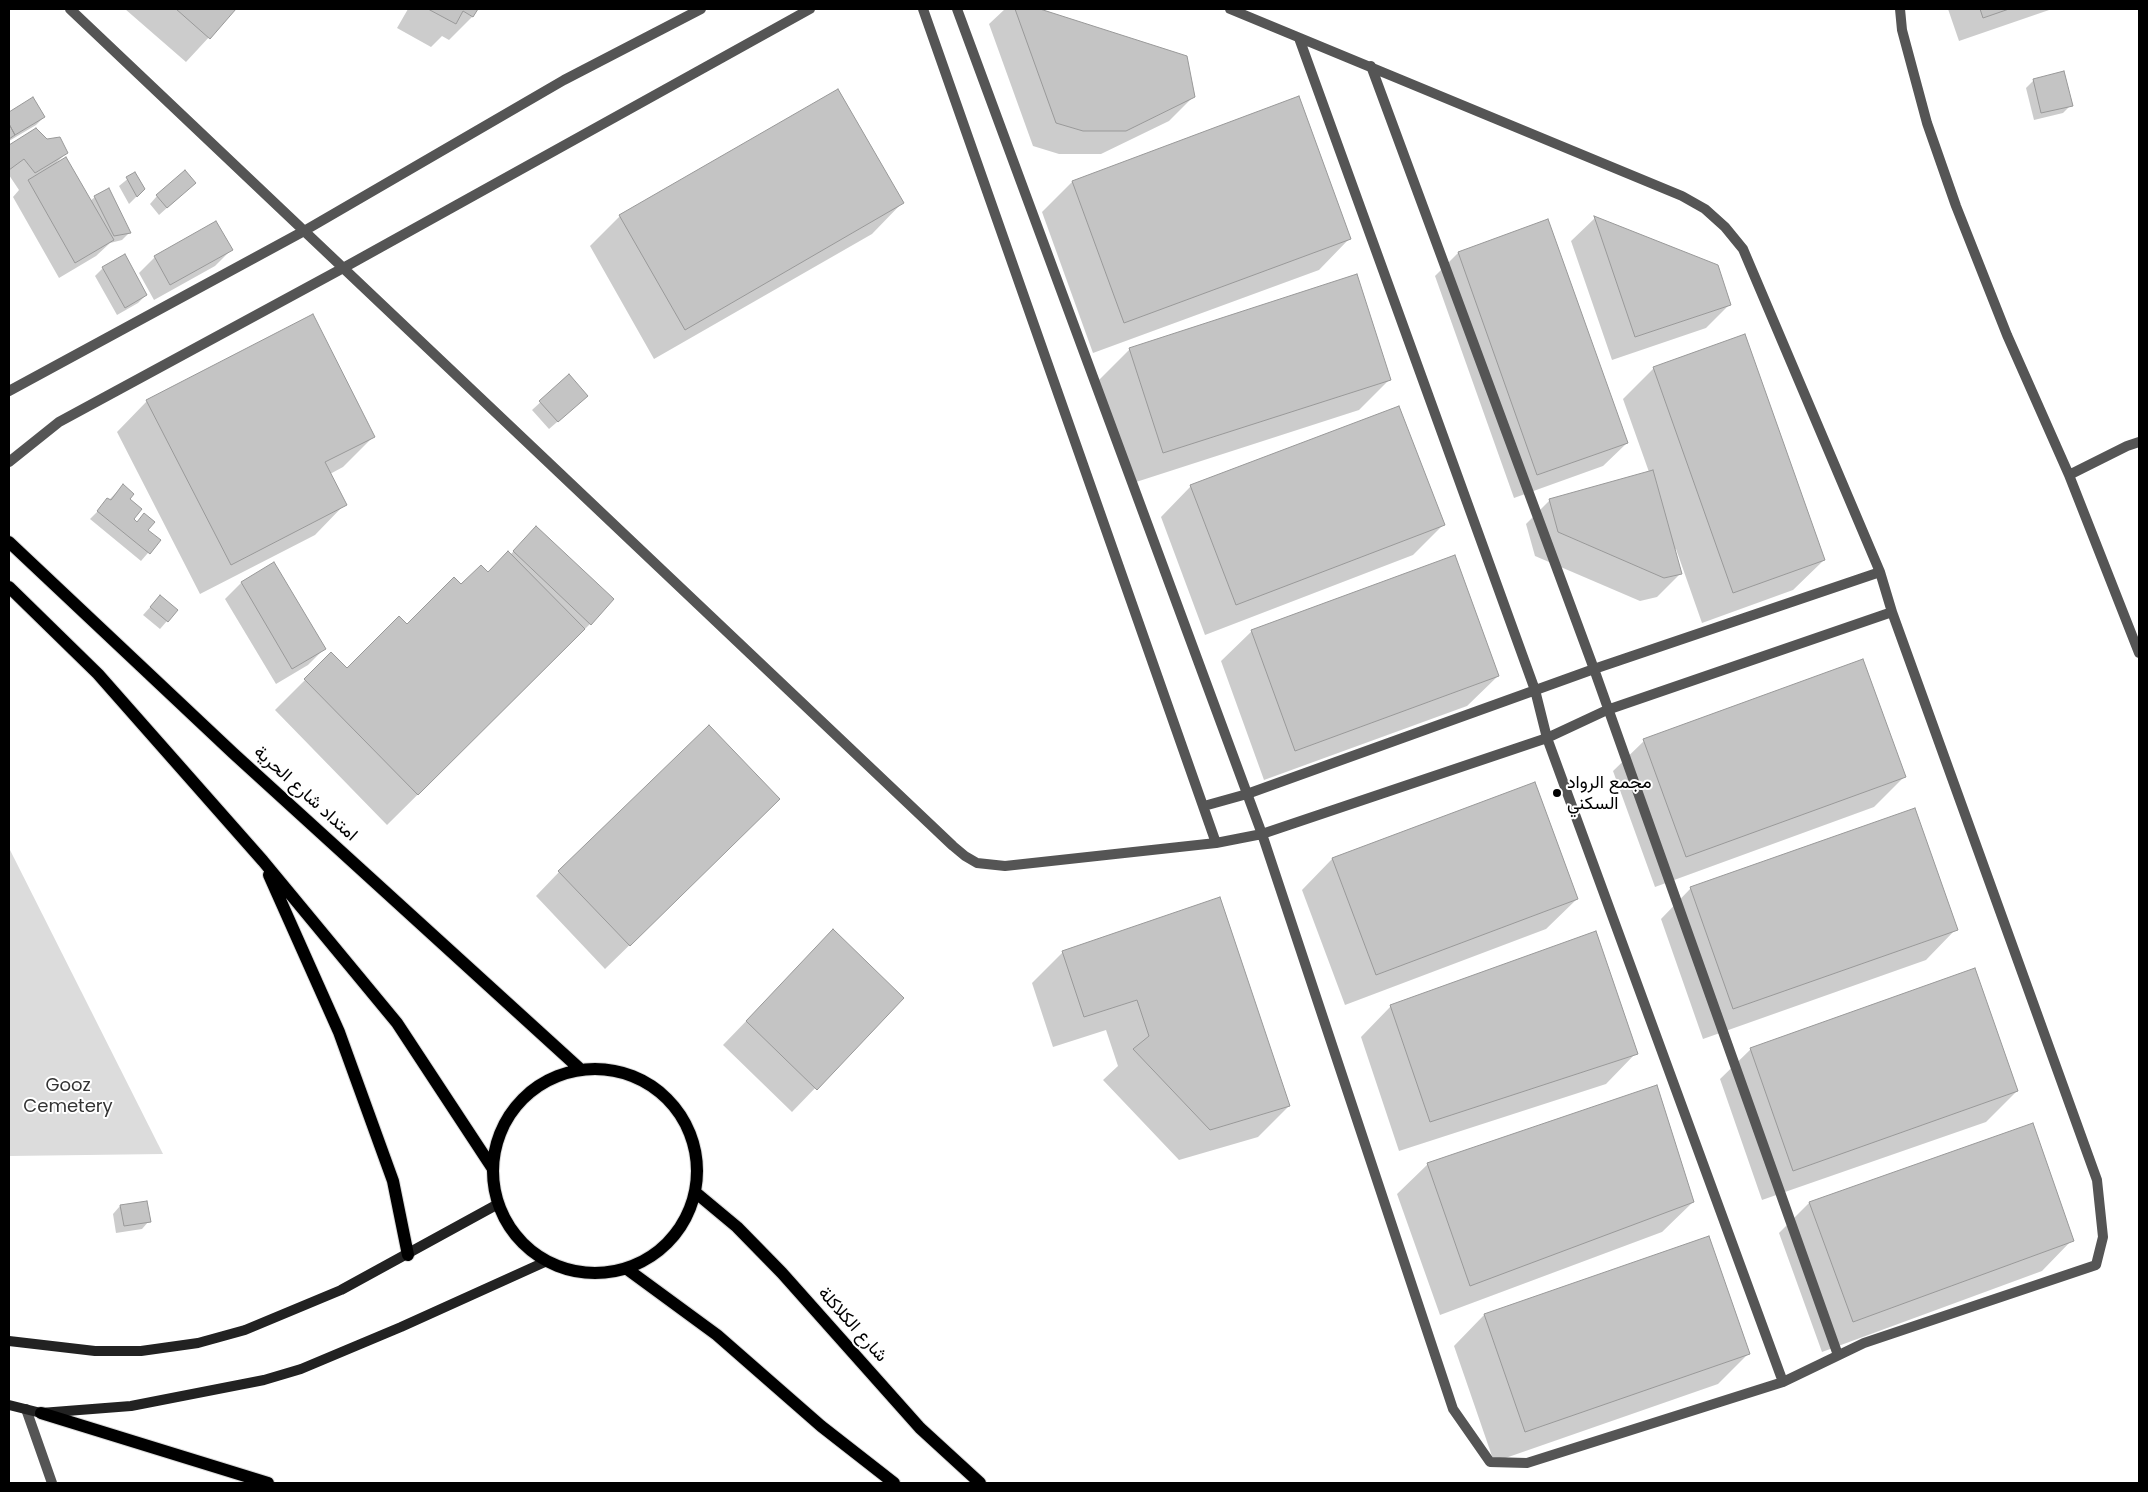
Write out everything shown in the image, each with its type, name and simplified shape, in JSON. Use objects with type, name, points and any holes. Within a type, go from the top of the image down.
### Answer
[{"type":"main road","name":"امتداد شارع الحرية","points":[[9,542],[233,753],[580,1069]]},
{"type":"main road","points":[[9,588],[98,674],[263,861],[397,1023],[493,1169]]},
{"type":"main road","points":[[263,861],[339,1032],[393,1181],[408,1255]]},
{"type":"main road","points":[[580,1069],[624,1072],[644,1080],[662,1093],[676,1109],[688,1128],[695,1148],[697,1170],[695,1192],[686,1218],[671,1239],[651,1257],[627,1269],[600,1274],[572,1271],[547,1261],[526,1246],[509,1227],[498,1204],[493,1169],[497,1140],[509,1114],[528,1092],[552,1077],[580,1069]]},
{"type":"main road","name":"شارع الكلاكلة","points":[[695,1192],[737,1228],[782,1272],[920,1428],[980,1483]]},
{"type":"main road","points":[[9,1341],[95,1351],[141,1351],[198,1343],[245,1330],[341,1290],[498,1204]]},
{"type":"main road","points":[[42,1413],[132,1406],[264,1380],[301,1369],[392,1331],[547,1261]]},
{"type":"main road","points":[[627,1269],[717,1335],[821,1426],[894,1483]]},
{"type":"main road","points":[[9,1405],[42,1413],[268,1483]]},
{"type":"street","points":[[70,9],[304,231],[345,267],[965,856],[977,862],[1005,866],[1216,843],[1262,834],[1547,738],[1607,710],[1892,612]]},
{"type":"street","points":[[9,391],[304,231],[564,80],[701,9]]},
{"type":"street","points":[[9,462],[59,422],[345,267],[810,9]]},
{"type":"street","points":[[923,9],[1216,843]]},
{"type":"street","points":[[957,9],[1262,834],[1453,1410],[1490,1462],[1527,1463],[1783,1382],[1864,1343],[2096,1265],[2102,1237],[2097,1180],[1892,612],[1880,572],[1743,249],[1726,227],[1705,209],[1682,196],[1656,187],[1371,66],[1230,9]]},
{"type":"street","points":[[1900,9],[1902,30],[1927,123],[1956,206],[2006,335],[2069,475],[2139,652]]},
{"type":"street","points":[[1300,38],[1535,690],[1547,738],[1783,1382]]},
{"type":"street","points":[[1371,66],[1594,669],[1838,1355]]},
{"type":"street","points":[[2069,475],[2126,446],[2139,442]]},
{"type":"street","points":[[1204,806],[1247,794],[1594,669],[1880,572]]},
{"type":"street","points":[[26,1409],[52,1483]]},
{"type":"green space","name":"Gooz Cemetery","points":[[9,848],[163,1154],[9,1156]]},
{"type":"building","points":[[176,9],[236,9],[210,39]]},
{"type":"building","points":[[428,9],[478,9],[473,17],[463,11],[456,24]]},
{"type":"building","points":[[1015,9],[1040,9],[1187,56],[1195,97],[1126,131],[1083,131],[1056,123]]},
{"type":"building","points":[[1980,9],[2009,9],[1983,18]]},
{"type":"building","points":[[2064,71],[2073,106],[2041,113],[2033,79]]},
{"type":"building","points":[[838,89],[904,203],[685,330],[619,215]]},
{"type":"building","points":[[1299,96],[1351,239],[1124,323],[1072,181]]},
{"type":"building","points":[[33,97],[45,117],[15,135],[9,124],[9,112]]},
{"type":"building","points":[[9,124],[15,135],[9,139]]},
{"type":"building","points":[[36,128],[47,139],[60,137],[68,153],[35,173],[24,159],[9,170],[9,145]]},
{"type":"building","points":[[66,157],[114,240],[75,263],[28,180]]},
{"type":"building","points":[[185,170],[196,183],[167,208],[156,195]]},
{"type":"building","points":[[135,172],[145,189],[137,197],[126,177]]},
{"type":"building","points":[[109,188],[131,233],[114,236],[94,196]]},
{"type":"building","points":[[1594,216],[1718,265],[1731,305],[1635,337]]},
{"type":"building","points":[[1548,219],[1628,443],[1537,475],[1458,252]]},
{"type":"building","points":[[216,221],[233,250],[170,285],[154,256]]},
{"type":"building","points":[[125,254],[147,295],[125,308],[102,267]]},
{"type":"building","points":[[1357,274],[1391,380],[1163,453],[1129,348]]},
{"type":"building","points":[[313,314],[375,437],[325,462],[347,505],[231,565],[146,400]]},
{"type":"building","points":[[1745,334],[1825,560],[1733,593],[1653,367]]},
{"type":"building","points":[[569,374],[588,396],[558,422],[539,401]]},
{"type":"building","points":[[1399,406],[1445,525],[1236,605],[1190,485]]},
{"type":"building","points":[[1653,470],[1682,574],[1664,578],[1558,532],[1549,499]]},
{"type":"building","points":[[123,484],[134,494],[130,499],[142,509],[134,519],[137,522],[144,513],[155,522],[148,530],[161,540],[150,554],[97,511],[107,498],[111,500]]},
{"type":"building","points":[[536,526],[614,599],[591,625],[513,551]]},
{"type":"building","points":[[508,551],[585,629],[418,795],[304,679],[331,652],[347,668],[399,616],[407,624],[454,577],[461,584],[481,565],[488,572]]},
{"type":"building","points":[[1455,555],[1499,676],[1295,751],[1251,630]]},
{"type":"building","points":[[274,562],[326,649],[292,669],[241,582]]},
{"type":"building","points":[[160,595],[178,610],[168,622],[150,607]]},
{"type":"building","points":[[1863,659],[1906,777],[1686,857],[1643,739]]},
{"type":"building","points":[[709,725],[780,799],[630,946],[558,871]]},
{"type":"building","points":[[1535,782],[1578,899],[1376,975],[1332,858]]},
{"type":"building","points":[[1915,808],[1958,930],[1733,1009],[1690,887]]},
{"type":"building","points":[[1220,897],[1290,1106],[1210,1130],[1133,1049],[1149,1036],[1137,1000],[1084,1017],[1062,951]]},
{"type":"building","points":[[833,929],[904,998],[817,1090],[746,1021]]},
{"type":"building","points":[[1596,931],[1638,1054],[1430,1122],[1390,1005]]},
{"type":"building","points":[[1975,968],[2018,1091],[1793,1171],[1750,1048]]},
{"type":"building","points":[[1657,1085],[1694,1202],[1470,1286],[1427,1163]]},
{"type":"building","points":[[2033,1123],[2074,1241],[1853,1322],[1809,1202]]},
{"type":"building","points":[[147,1201],[151,1222],[124,1226],[120,1205]]},
{"type":"building","points":[[1709,1236],[1750,1354],[1525,1432],[1484,1314]]},
{"type":"place","name":"مجمع الرواد السكني","points":[[1557,793]]}]
